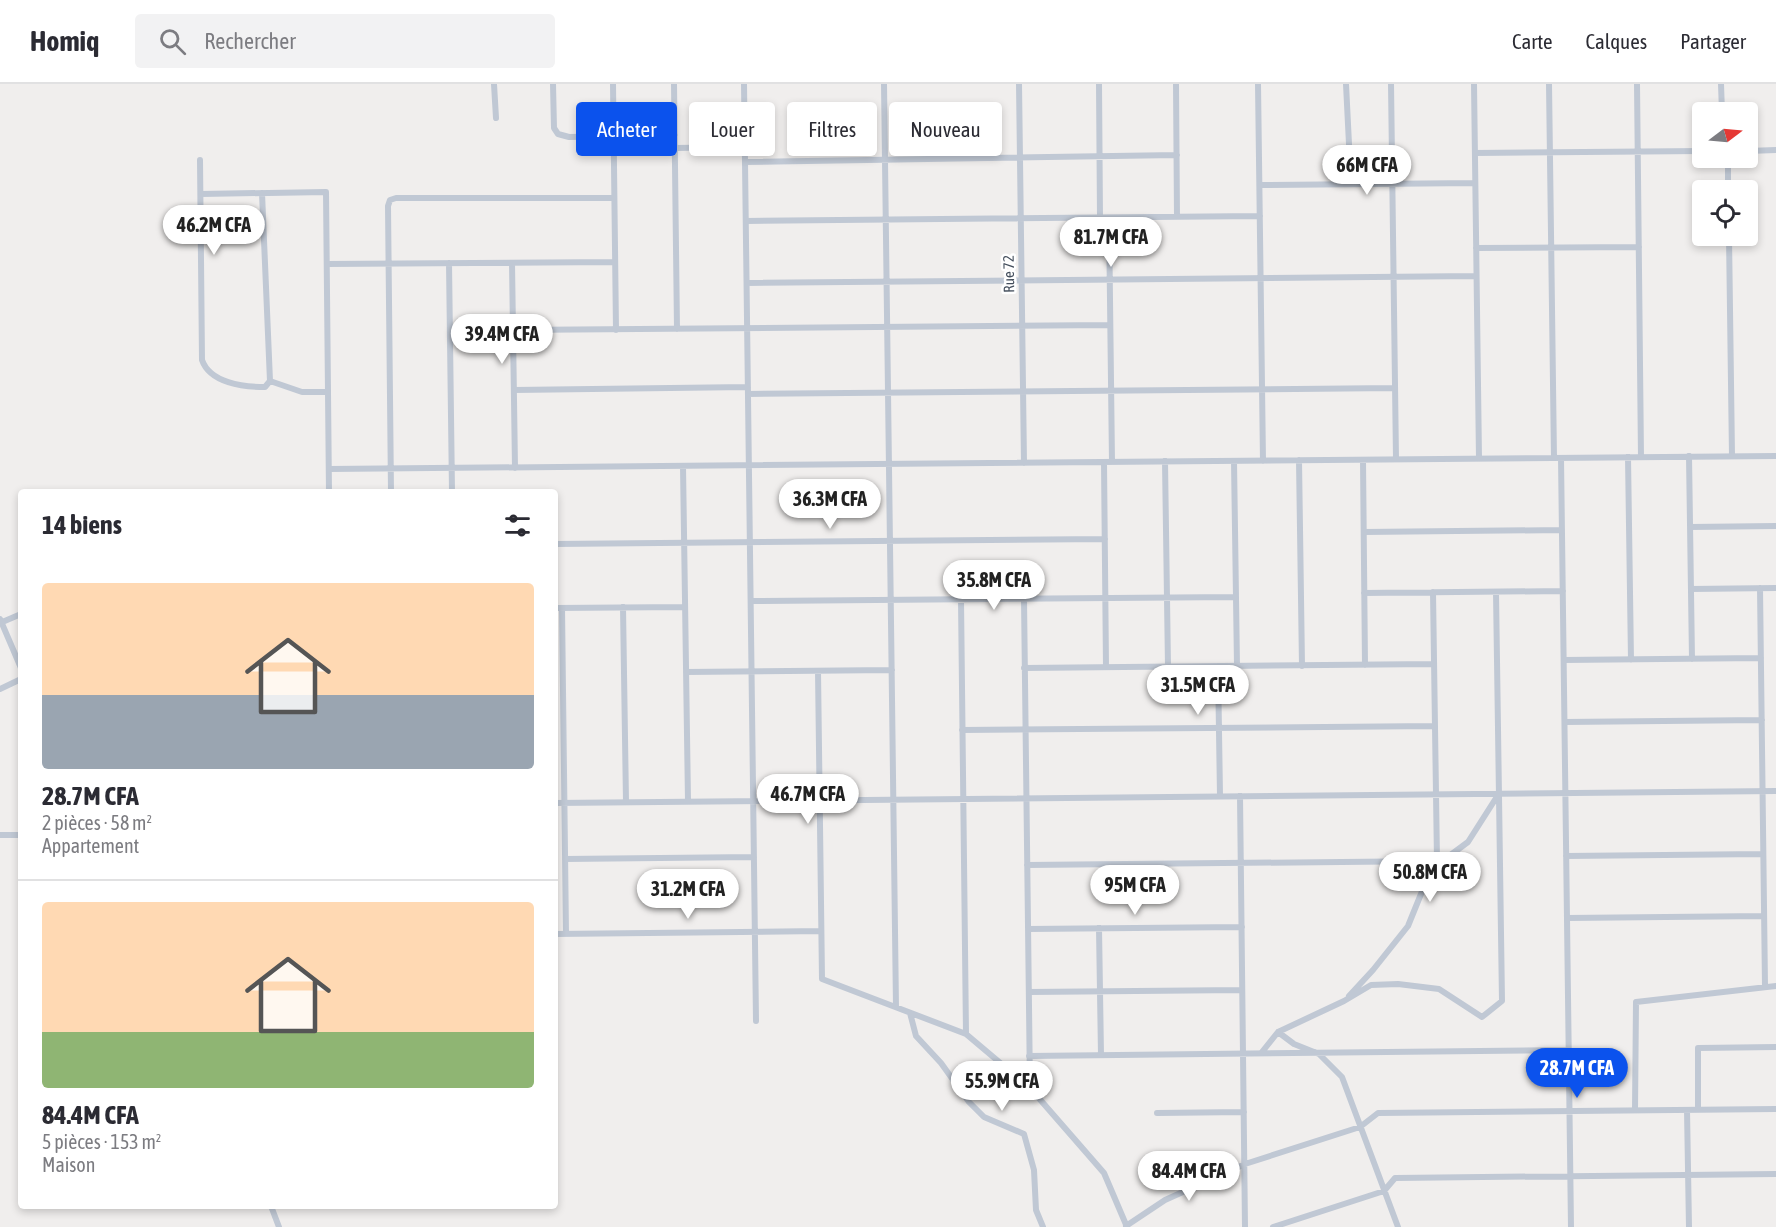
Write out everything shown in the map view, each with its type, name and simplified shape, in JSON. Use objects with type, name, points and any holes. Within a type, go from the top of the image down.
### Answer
[{"type":"street","points":[[494,84],[496,118]]},
{"type":"street","points":[[553,84],[554,128],[558,134],[576,137]]},
{"type":"street","points":[[613,84],[613,102]]},
{"type":"street","points":[[674,84],[674,102]]},
{"type":"street","points":[[744,84],[744,102]]},
{"type":"street","points":[[884,84],[896,1008]]},
{"type":"street","name":"Rue 72","points":[[1019,84],[1024,463]]},
{"type":"street","points":[[1099,84],[1100,218]]},
{"type":"street","points":[[1176,84],[1177,217]]},
{"type":"street","points":[[1258,84],[1263,460]]},
{"type":"street","points":[[1346,84],[1352,184]]},
{"type":"street","points":[[1391,84],[1396,459]]},
{"type":"street","points":[[1474,84],[1479,458]]},
{"type":"street","points":[[1549,84],[1551,248],[1562,530],[1571,1227]]},
{"type":"street","points":[[1636,84],[1641,457]]},
{"type":"street","points":[[1721,84],[1722,102]]},
{"type":"street","points":[[1758,151],[1776,150]]},
{"type":"street","points":[[1475,153],[1692,151]]},
{"type":"street","points":[[745,162],[1176,155]]},
{"type":"street","points":[[614,156],[616,330]]},
{"type":"street","points":[[675,156],[678,329]]},
{"type":"street","points":[[745,156],[756,1021]]},
{"type":"street","points":[[201,160],[202,360],[205,368],[217,379],[250,387],[265,387],[270,381],[262,193]]},
{"type":"street","points":[[1260,185],[1475,183]]},
{"type":"street","points":[[201,194],[326,192],[329,489]]},
{"type":"street","points":[[391,489],[388,264],[388,206],[390,200],[396,198],[614,198]]},
{"type":"street","points":[[746,221],[1260,216]]},
{"type":"street","points":[[1109,218],[1112,462]]},
{"type":"street","points":[[1729,246],[1732,456]]},
{"type":"street","points":[[1476,248],[1639,247]]},
{"type":"street","points":[[327,264],[615,262]]},
{"type":"street","points":[[449,263],[452,489]]},
{"type":"street","points":[[512,263],[515,468]]},
{"type":"street","points":[[747,283],[1476,276]]},
{"type":"street","points":[[513,330],[1110,325]]},
{"type":"street","points":[[270,381],[302,392],[328,392]]},
{"type":"street","points":[[514,390],[888,393],[1395,388]]},
{"type":"street","points":[[1689,456],[1692,659]]},
{"type":"street","points":[[329,470],[1776,456]]},
{"type":"street","points":[[1628,457],[1631,660]]},
{"type":"street","points":[[1363,459],[1365,665]]},
{"type":"street","points":[[1299,460],[1302,666]]},
{"type":"street","points":[[1234,461],[1237,666]]},
{"type":"street","points":[[1104,462],[1106,668]]},
{"type":"street","points":[[1165,462],[1168,667]]},
{"type":"street","points":[[683,466],[688,801]]},
{"type":"street","points":[[1690,527],[1776,526]]},
{"type":"street","points":[[1364,532],[1562,530]]},
{"type":"street","points":[[558,544],[1105,539]]},
{"type":"street","points":[[1760,588],[1765,986]]},
{"type":"street","points":[[1691,589],[1776,588]]},
{"type":"street","points":[[1364,593],[1563,591]]},
{"type":"street","points":[[1027,865],[1437,861],[1433,592]]},
{"type":"street","points":[[1262,1053],[1278,1032],[1344,1001],[1371,985],[1398,984],[1439,989],[1482,1017],[1502,1001],[1496,592]]},
{"type":"street","points":[[751,602],[1236,597]]},
{"type":"street","points":[[1023,599],[1030,1088]]},
{"type":"street","points":[[961,600],[966,1034]]},
{"type":"street","points":[[623,607],[626,802]]},
{"type":"street","points":[[566,934],[563,677],[558,608],[685,607]]},
{"type":"street","points":[[18,615],[0,622],[18,661]]},
{"type":"street","points":[[1564,660],[1761,658]]},
{"type":"street","points":[[1024,668],[1434,664]]},
{"type":"street","points":[[1218,666],[1220,796]]},
{"type":"street","points":[[686,672],[892,670]]},
{"type":"street","points":[[818,671],[822,979],[966,1034],[1030,1088],[1104,1173],[1127,1227],[1165,1200],[1245,1164],[1360,1127],[1378,1113],[1776,1109]]},
{"type":"street","points":[[558,677],[563,677]]},
{"type":"street","points":[[0,688],[18,681]]},
{"type":"street","points":[[1565,722],[1762,720]]},
{"type":"street","points":[[962,730],[1435,726]]},
{"type":"street","points":[[558,738],[563,738]]},
{"type":"street","points":[[558,803],[1776,791]]},
{"type":"street","points":[[1344,1001],[1373,970],[1408,926],[1423,889],[1437,865],[1468,842],[1498,794]]},
{"type":"street","points":[[1240,796],[1245,1227]]},
{"type":"street","points":[[1,833],[18,835]]},
{"type":"street","points":[[1566,856],[1763,854]]},
{"type":"street","points":[[565,859],[754,857]]},
{"type":"street","points":[[558,874],[565,874]]},
{"type":"street","points":[[1567,918],[1764,916]]},
{"type":"street","points":[[1028,929],[1242,927]]},
{"type":"street","points":[[1099,928],[1101,1056]]},
{"type":"street","points":[[558,934],[821,931]]},
{"type":"street","points":[[1635,1110],[1636,1002],[1776,986]]},
{"type":"street","points":[[1029,992],[1242,990]]},
{"type":"street","points":[[910,1013],[916,1036],[941,1063],[969,1102],[984,1117],[1024,1134],[1034,1170],[1036,1210],[1043,1227]]},
{"type":"street","points":[[1278,1032],[1294,1044],[1318,1054],[1342,1077],[1398,1227]]},
{"type":"street","points":[[1698,1109],[1698,1048],[1776,1047]]},
{"type":"street","points":[[1029,1056],[1569,1050]]},
{"type":"street","points":[[1688,1110],[1689,1227]]},
{"type":"street","points":[[1157,1113],[1244,1112]]},
{"type":"street","points":[[1273,1227],[1384,1191],[1395,1178],[1776,1174]]},
{"type":"street","points":[[272,1209],[279,1227]]}]
